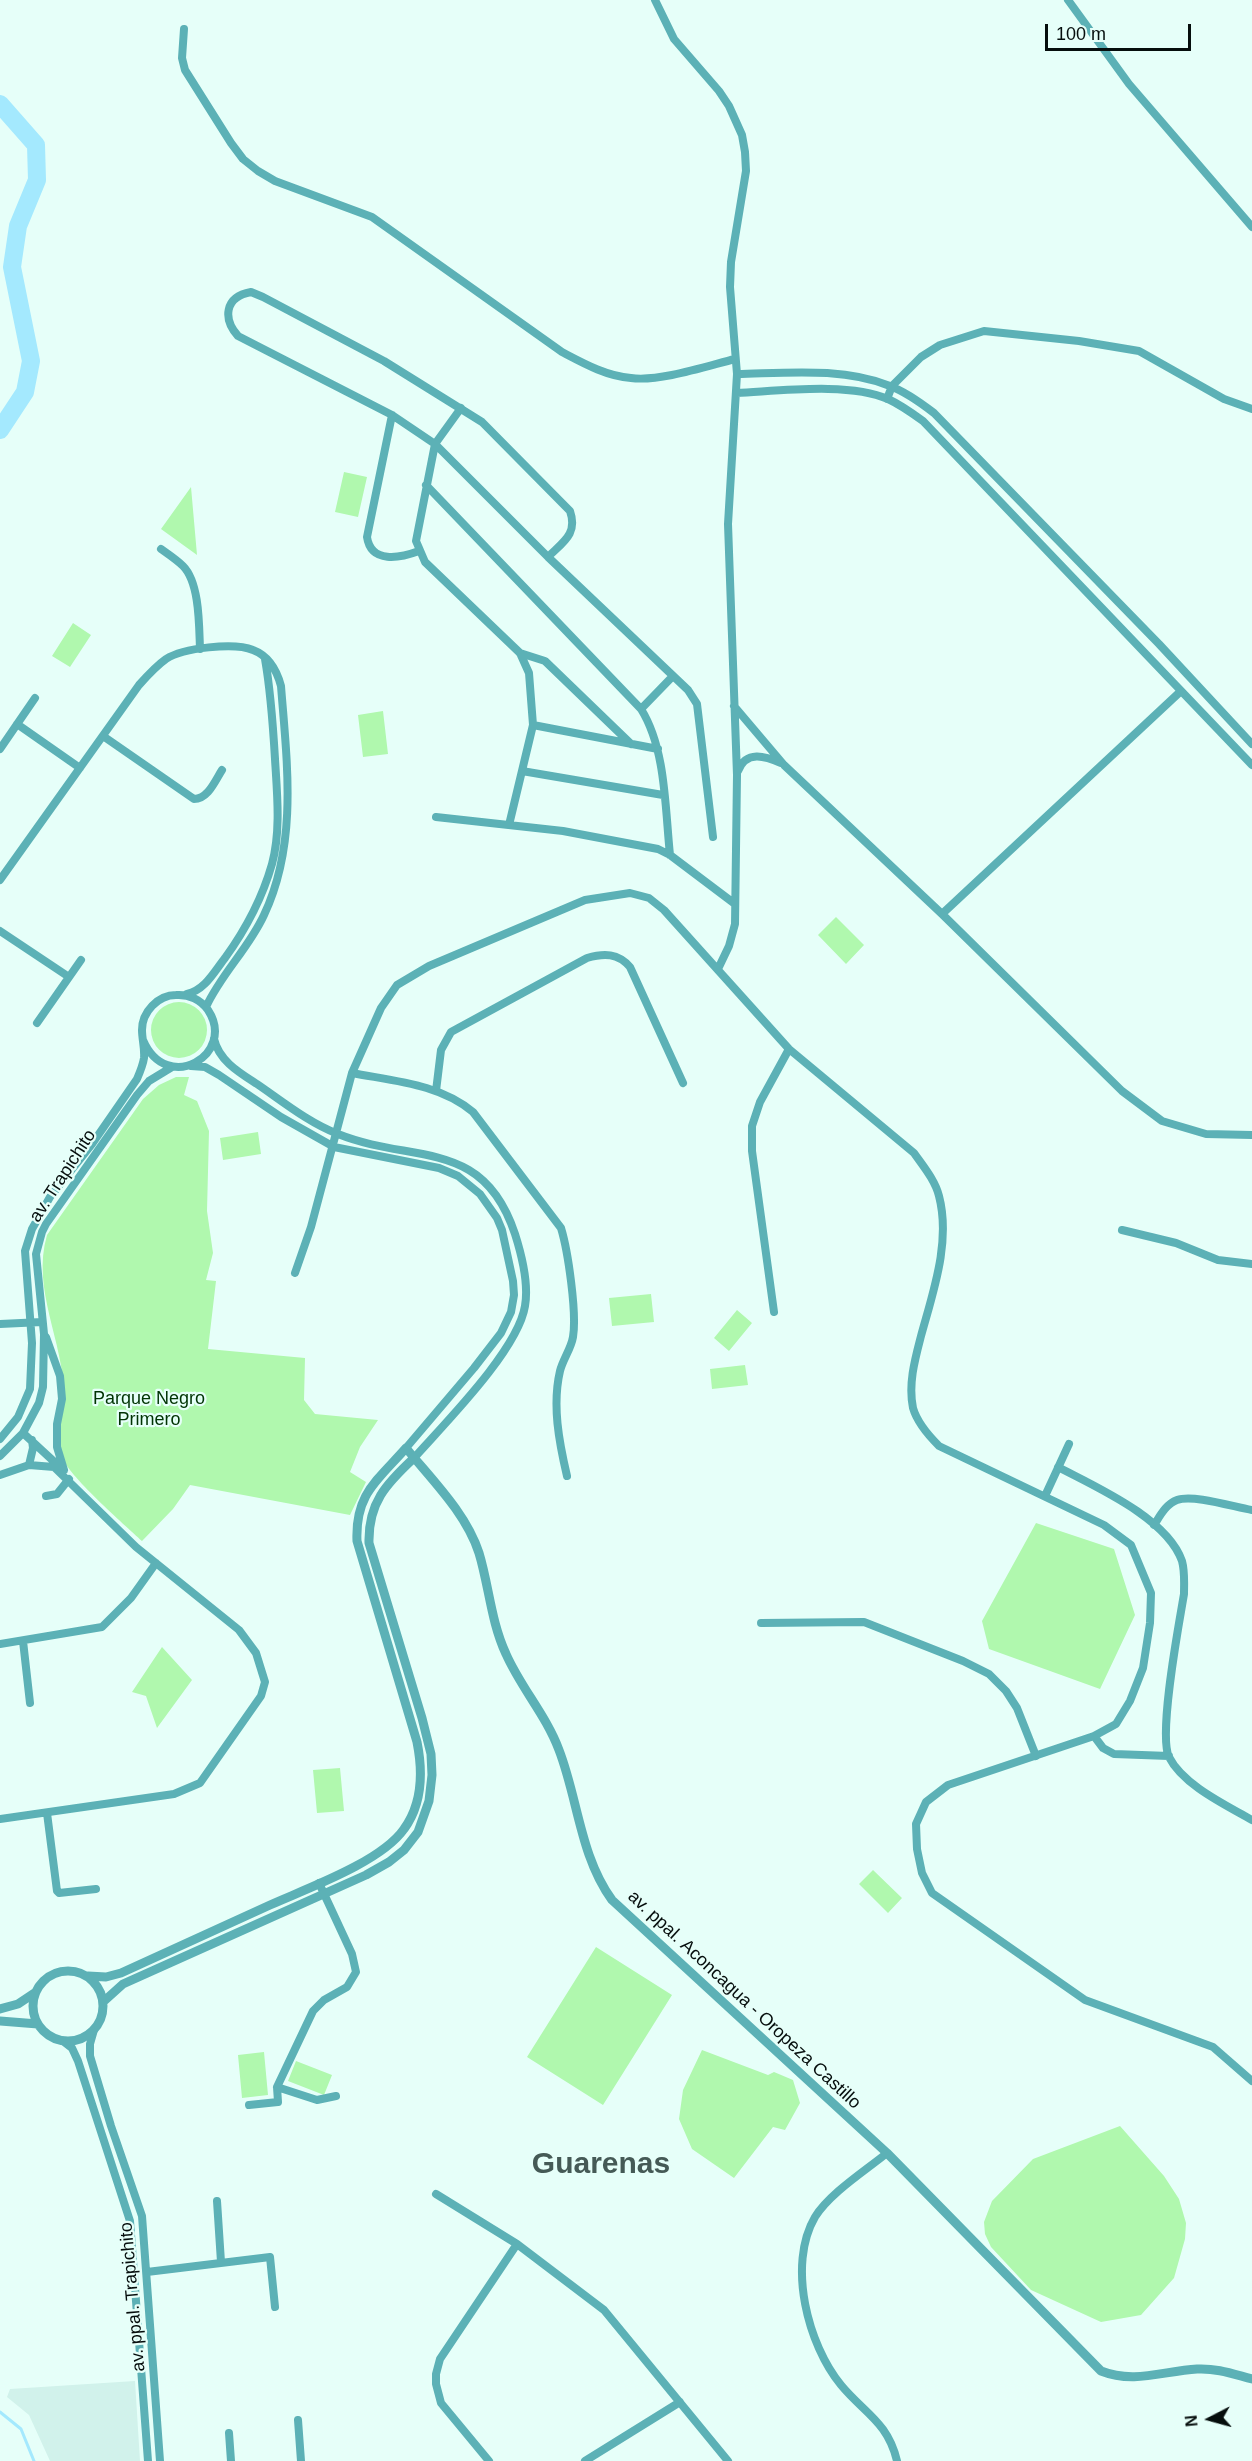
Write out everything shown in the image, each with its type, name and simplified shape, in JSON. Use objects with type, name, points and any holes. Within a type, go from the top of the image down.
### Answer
[{"type":"street","points":[[655,0],[674,39],[729,106],[742,135],[746,171],[731,262],[730,287],[737,374],[728,524],[737,775],[735,924],[729,946],[718,969]]},
{"type":"street","points":[[1068,0],[1128,84],[1252,227]]},
{"type":"street","points":[[184,29],[182,58],[185,70],[243,159],[276,182],[372,217],[562,352],[588,366],[633,379],[674,373],[735,359]]},
{"type":"street","points":[[548,557],[570,535],[573,526],[570,511],[482,422],[384,361],[259,295],[251,292],[236,298],[230,306],[227,319],[238,336],[392,416],[435,444],[548,557],[688,690],[697,704],[713,837]]},
{"type":"street","points":[[887,399],[892,386],[921,357],[940,345],[984,331],[1079,341],[1140,351],[1224,399],[1252,409]]},
{"type":"street","points":[[737,374],[829,374],[856,377],[892,386],[934,413],[1159,644],[1252,744]]},
{"type":"street","points":[[737,393],[805,389],[872,394],[887,399],[923,421],[1252,765]]},
{"type":"street","points":[[461,408],[435,444],[416,541],[425,562],[520,653],[529,673],[533,725],[509,825]]},
{"type":"street","points":[[392,416],[367,537],[368,545],[376,553],[387,558],[420,551]]},
{"type":"street","points":[[426,485],[641,709],[652,726],[658,749],[670,855]]},
{"type":"street","points":[[161,549],[184,567],[190,575],[198,612],[200,649]]},
{"type":"street","points":[[0,880],[139,685],[155,668],[167,659],[183,652],[239,647],[253,650],[265,658],[277,671],[280,686],[288,799],[285,846],[281,869],[264,915],[256,931],[212,994],[206,1007]]},
{"type":"street","points":[[520,653],[545,660],[631,744]]},
{"type":"street","points":[[0,1438],[18,1417],[30,1389],[31,1322],[24,1262],[32,1229],[50,1197],[92,1144],[137,1079],[145,1056],[142,1029],[149,1008],[165,997],[195,992],[203,986],[250,921],[272,864],[278,799],[271,693],[265,658]]},
{"type":"street","points":[[641,709],[672,677]]},
{"type":"street","points":[[942,914],[1181,691]]},
{"type":"street","points":[[0,749],[35,698]]},
{"type":"street","points":[[734,706],[784,765],[942,914],[1122,1091],[1162,1121],[1206,1134],[1252,1135]]},
{"type":"street","points":[[17,724],[80,768]]},
{"type":"street","points":[[533,725],[658,749]]},
{"type":"street","points":[[103,736],[194,799],[205,796],[222,770]]},
{"type":"street","points":[[737,775],[741,764],[757,755],[765,756],[784,765]]},
{"type":"street","points":[[522,771],[663,795]]},
{"type":"street","points":[[436,817],[573,833],[658,849],[670,855],[735,904]]},
{"type":"street","points":[[295,1273],[334,1147],[352,1073],[381,1008],[397,985],[429,966],[585,900],[630,893],[649,898],[664,910],[789,1049],[914,1152],[929,1174],[939,1196],[942,1228],[940,1262],[915,1359],[911,1388],[914,1410],[928,1435],[939,1446],[1104,1525],[1131,1545],[1151,1593],[1150,1623],[1143,1668],[1130,1701],[1116,1724],[1094,1736],[948,1785],[926,1802],[916,1824],[917,1849],[922,1873],[932,1893],[1085,2001],[1213,2047],[1252,2081]]},
{"type":"street","points":[[0,931],[69,977]]},
{"type":"street","points":[[436,1091],[441,1050],[451,1032],[587,958],[608,955],[617,956],[630,967],[683,1083]]},
{"type":"street","points":[[37,1023],[81,960]]},
{"type":"street","points":[[103,2002],[123,1984],[374,1871],[404,1850],[418,1832],[429,1801],[431,1754],[369,1543],[369,1524],[374,1505],[388,1484],[450,1418],[513,1339],[525,1305],[524,1268],[508,1214],[489,1185],[474,1171],[453,1161],[432,1155],[336,1134],[306,1117],[224,1059],[218,1051],[212,1017],[206,1007],[193,997],[184,995]]},
{"type":"street","points":[[190,1066],[205,1056],[214,1038]]},
{"type":"street","points":[[0,2009],[18,2004],[36,1992],[46,1978],[62,1971],[106,1977],[121,1973],[378,1854],[392,1844],[404,1830],[412,1815],[422,1777],[417,1742],[357,1541],[358,1510],[365,1494],[474,1368],[506,1323],[514,1295],[507,1251],[497,1218],[480,1194],[458,1176],[439,1168],[334,1147],[281,1117],[204,1067],[172,1067],[154,1059],[143,1040]]},
{"type":"street","points":[[774,1312],[752,1151],[752,1126],[760,1102],[789,1049]]},
{"type":"street","name":"av. Trapichito","points":[[0,1456],[23,1433],[39,1402],[43,1387],[44,1334],[36,1254],[46,1224],[137,1095],[149,1081],[172,1067]]},
{"type":"street","points":[[352,1073],[436,1091],[460,1102],[473,1112],[561,1228],[565,1241],[574,1322],[573,1337],[557,1384],[561,1448],[567,1476]]},
{"type":"street","points":[[1122,1230],[1176,1243],[1218,1260],[1252,1264]]},
{"type":"street","points":[[0,1324],[42,1322]]},
{"type":"street","points":[[44,1334],[60,1376],[62,1399],[57,1446],[69,1479]]},
{"type":"street","points":[[23,1433],[64,1470]]},
{"type":"street","points":[[29,1465],[33,1448],[32,1440]]},
{"type":"street","points":[[1045,1496],[1070,1444]]},
{"type":"street","name":"av. ppal. Aconcagua - Oropeza Castillo","points":[[406,1448],[471,1533],[479,1553],[498,1634],[506,1655],[544,1717],[559,1748],[586,1848],[603,1888],[612,1900],[887,2152],[1101,2371],[1116,2377],[1138,2378],[1194,2369],[1220,2370],[1252,2379]]},
{"type":"street","points":[[0,1475],[29,1465],[54,1467],[136,1546],[239,1630],[256,1653],[265,1682],[261,1696],[200,1783],[174,1794],[0,1819]]},
{"type":"street","points":[[1058,1467],[1108,1493],[1155,1525],[1170,1541],[1181,1560],[1184,1572],[1184,1594],[1165,1742],[1169,1756],[1181,1772],[1211,1796],[1252,1820]]},
{"type":"street","points":[[46,1496],[57,1494],[69,1479]]},
{"type":"street","points":[[1155,1525],[1164,1511],[1178,1499],[1189,1498],[1252,1510]]},
{"type":"street","points":[[0,1644],[102,1627],[130,1598],[156,1563]]},
{"type":"street","points":[[761,1623],[864,1622],[963,1661],[988,1674],[1006,1691],[1017,1708],[1036,1756]]},
{"type":"street","points":[[23,1641],[30,1703]]},
{"type":"street","points":[[1094,1736],[1103,1748],[1114,1754],[1169,1756]]},
{"type":"street","points":[[47,1813],[57,1891],[59,1893],[96,1889]]},
{"type":"street","points":[[249,2105],[278,2102],[277,2087],[313,2011],[324,2000],[347,1987],[356,1972],[352,1954],[318,1883]]},
{"type":"street","points":[[36,1992],[33,2008],[38,2024],[48,2035],[63,2041],[76,2040],[94,2030],[100,2022],[103,2002],[101,1992],[88,1976]]},
{"type":"street","points":[[0,2021],[38,2024]]},
{"type":"street","name":"av. ppal. Trapichito","points":[[94,2030],[90,2044],[90,2056],[142,2216],[160,2461]]},
{"type":"street","name":"av. ppal. Trapichito","points":[[63,2041],[72,2048],[78,2061],[130,2221],[148,2461]]},
{"type":"street","points":[[277,2087],[317,2100],[336,2096]]},
{"type":"street","points":[[887,2152],[825,2204],[815,2217],[805,2243],[803,2273],[810,2325],[828,2368],[843,2387],[887,2432],[897,2461]]},
{"type":"street","points":[[436,2194],[517,2244],[604,2310],[728,2461]]},
{"type":"street","points":[[217,2201],[221,2262]]},
{"type":"street","points":[[489,2461],[441,2403],[437,2392],[436,2373],[445,2350],[517,2244]]},
{"type":"street","points":[[147,2272],[270,2257],[275,2307]]},
{"type":"street","points":[[134,2261],[145,2260]]},
{"type":"street","points":[[585,2461],[680,2402]]},
{"type":"street","points":[[298,2420],[301,2461]]},
{"type":"street","points":[[229,2433],[231,2461]]},
{"type":"shaded area","points":[[135,2381],[140,2461],[50,2461],[29,2415],[7,2397],[10,2389]]},
{"type":"green space","points":[[344,472],[367,477],[358,517],[335,512]]},
{"type":"green space","points":[[191,487],[197,555],[161,529]]},
{"type":"green space","points":[[73,623],[91,635],[70,667],[52,656]]},
{"type":"green space","points":[[383,711],[388,754],[363,757],[358,715]]},
{"type":"green space","points":[[836,917],[864,945],[846,964],[818,935]]},
{"type":"green space","points":[[173,1002],[185,1002],[195,1006],[203,1014],[207,1030],[203,1046],[195,1054],[185,1058],[173,1058],[163,1054],[155,1046],[151,1036],[151,1024],[155,1014],[163,1006]]},
{"type":"green space","name":"Parque Negro Primero","points":[[176,1077],[189,1077],[184,1095],[197,1101],[209,1131],[207,1211],[213,1253],[206,1280],[216,1281],[208,1349],[305,1358],[304,1400],[315,1414],[378,1420],[360,1447],[350,1472],[366,1482],[350,1515],[190,1485],[173,1509],[142,1541],[85,1487],[61,1455],[59,1433],[64,1403],[63,1376],[45,1296],[43,1255],[47,1235],[143,1099],[159,1085]]},
{"type":"green space","points":[[258,1132],[261,1154],[223,1160],[220,1138]]},
{"type":"green space","points":[[651,1294],[654,1322],[612,1326],[609,1298]]},
{"type":"green space","points":[[737,1310],[752,1323],[729,1351],[714,1338]]},
{"type":"green space","points":[[745,1365],[748,1385],[712,1389],[710,1369]]},
{"type":"green space","points":[[1036,1523],[1114,1549],[1135,1615],[1100,1689],[989,1649],[982,1621]]},
{"type":"green space","points":[[162,1647],[192,1680],[157,1728],[146,1696],[132,1692]]},
{"type":"green space","points":[[340,1768],[344,1811],[317,1813],[313,1770]]},
{"type":"green space","points":[[873,1870],[902,1898],[888,1913],[859,1884]]},
{"type":"green space","points":[[596,1947],[672,1995],[603,2105],[527,2057]]},
{"type":"green space","points":[[702,2050],[768,2075],[774,2072],[793,2080],[800,2103],[785,2130],[773,2127],[734,2178],[692,2149],[679,2119],[683,2090]]},
{"type":"green space","points":[[264,2052],[268,2095],[242,2098],[238,2055]]},
{"type":"green space","points":[[296,2061],[332,2075],[324,2095],[288,2081]]},
{"type":"green space","points":[[1120,2126],[1164,2176],[1179,2199],[1186,2223],[1185,2239],[1174,2278],[1141,2315],[1101,2322],[1031,2290],[991,2247],[985,2234],[984,2222],[992,2201],[1033,2159]]},
{"type":"waterway","points":[[0,104],[36,145],[37,180],[18,226],[12,267],[31,361],[25,392],[0,430]]},
{"type":"waterway","points":[[0,2412],[21,2429],[34,2461]]},
{"type":"district","name":"Guarenas","points":[[601,2165]]}]
